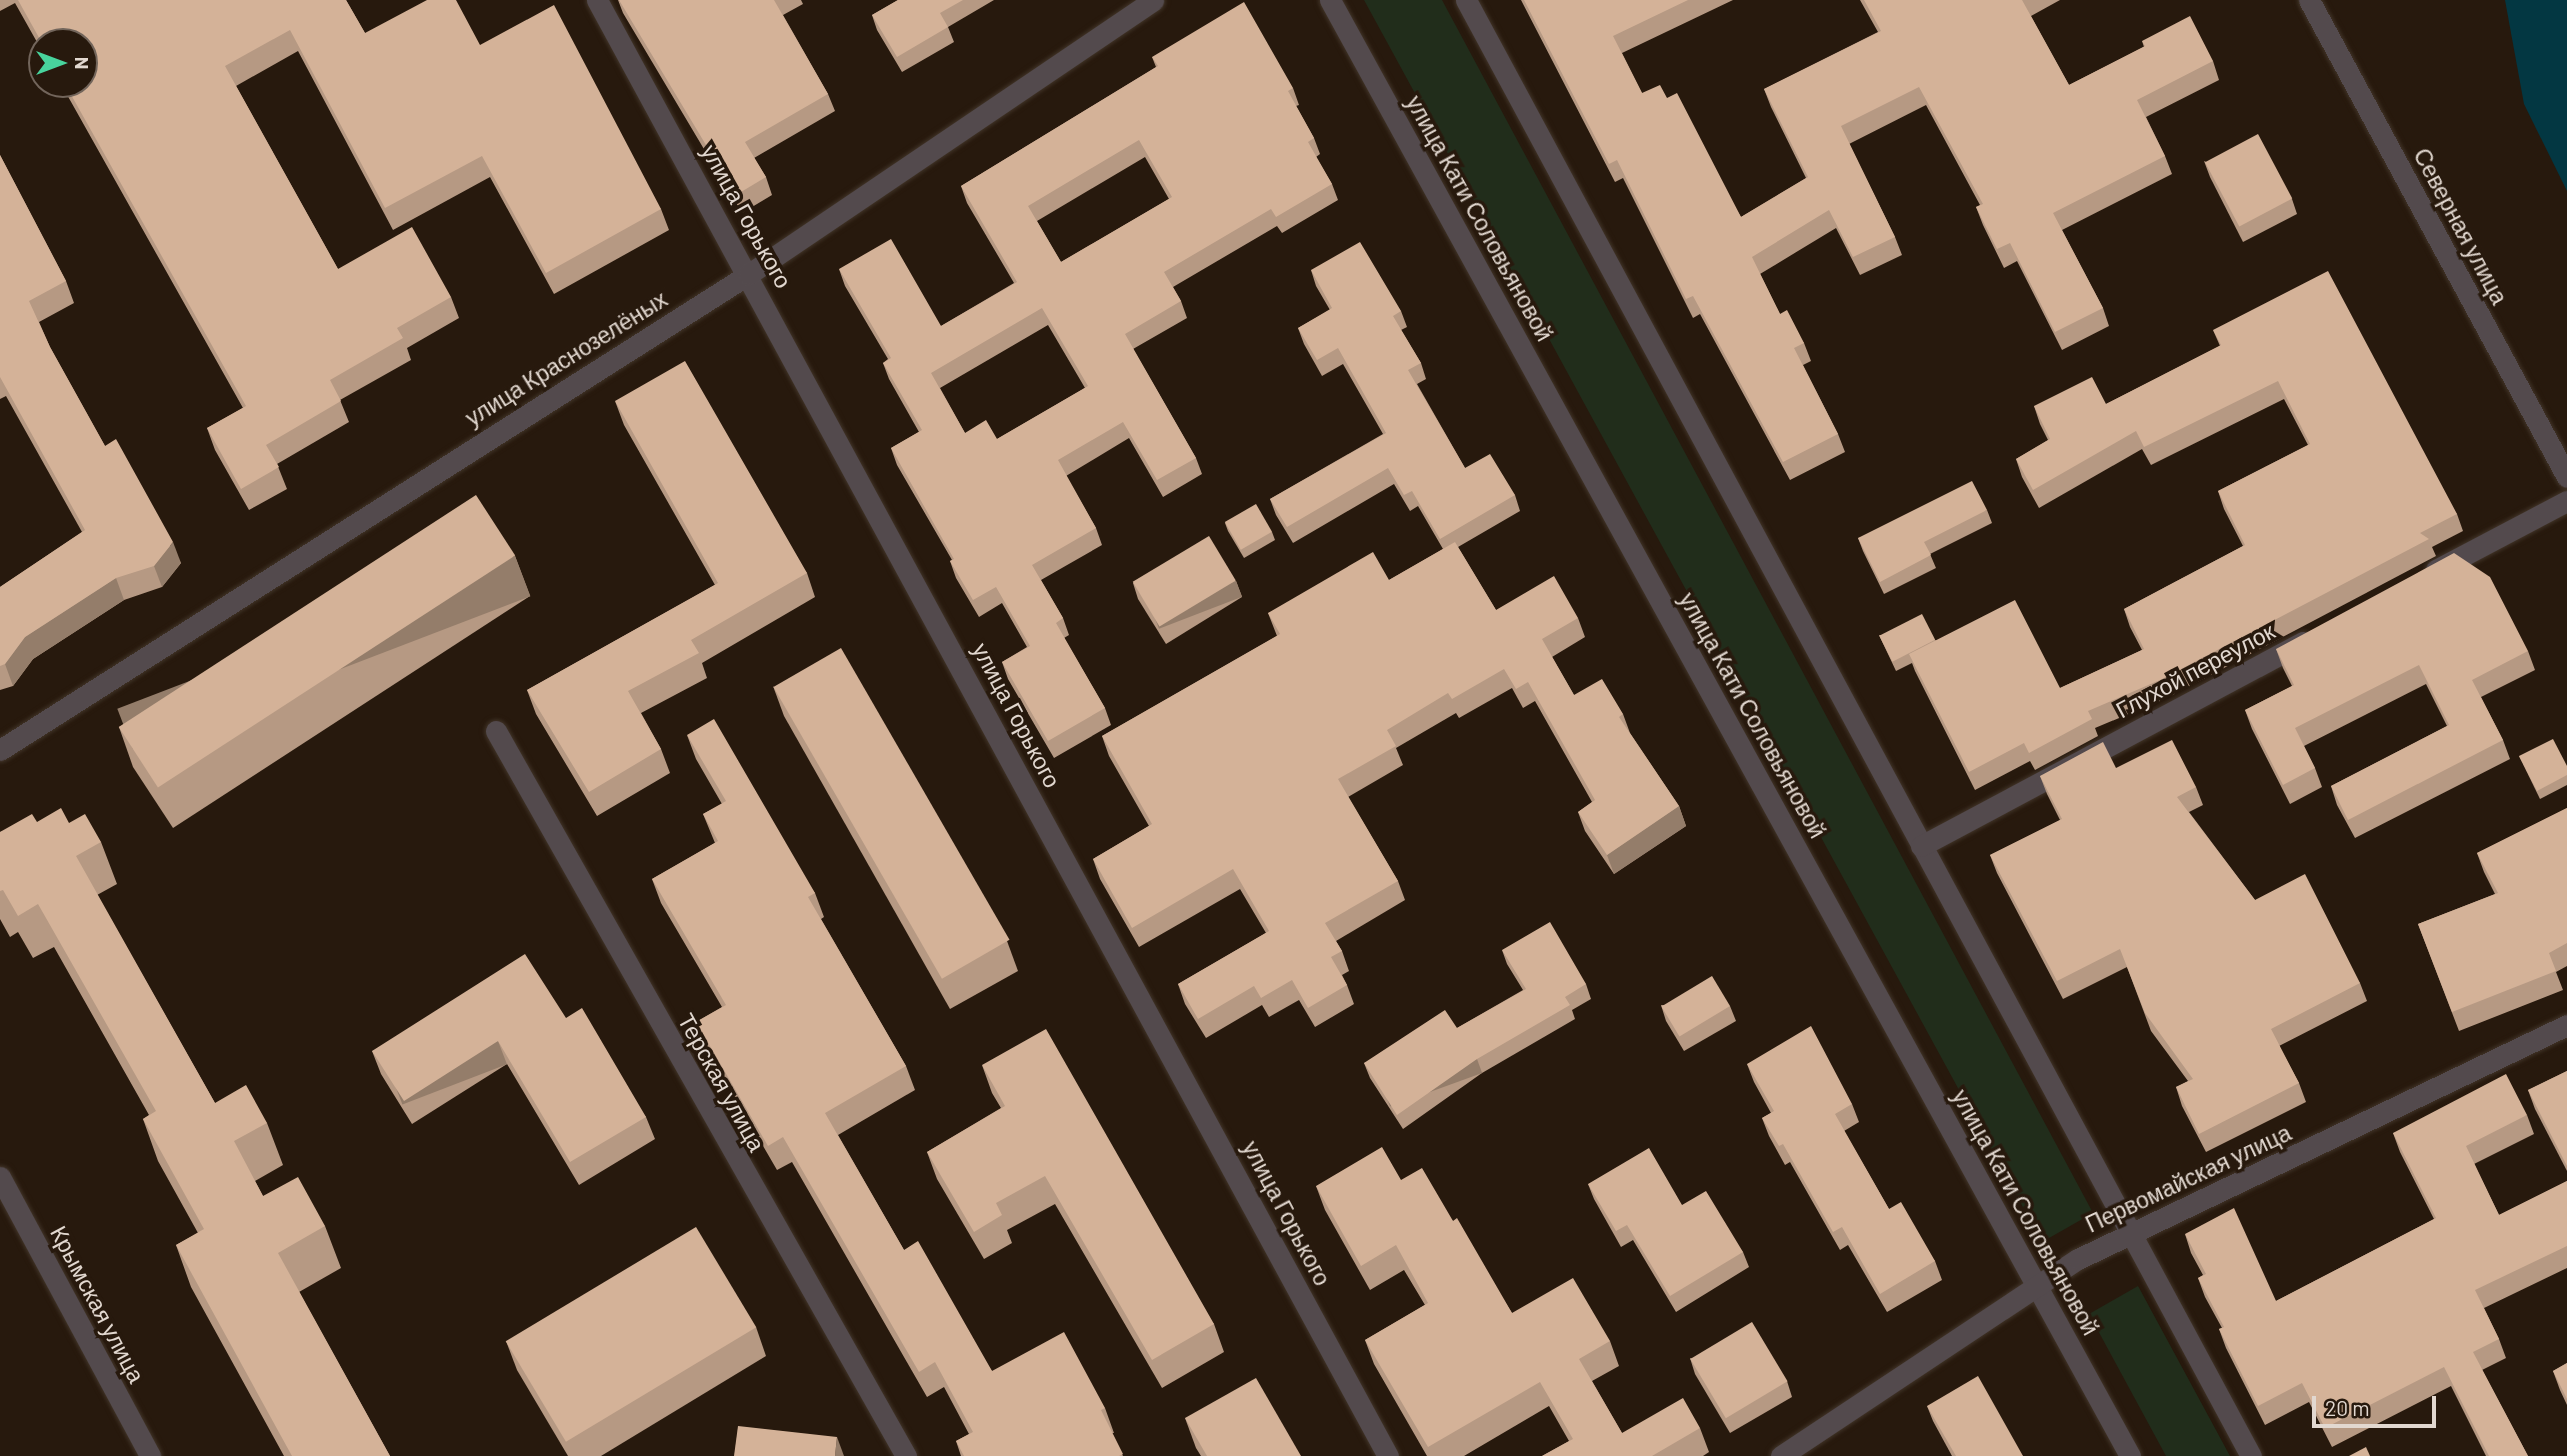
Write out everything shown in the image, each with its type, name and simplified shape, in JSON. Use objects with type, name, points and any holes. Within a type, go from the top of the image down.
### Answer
[{"type":"street","name":"улица Горького","points":[[597,0],[749,274],[1388,1456]]},
{"type":"street","name":"улица Краснозелёных","points":[[0,750],[749,274],[1153,0]]},
{"type":"street","name":"улица Кати Соловьяновой","points":[[1330,0],[2130,1456]]},
{"type":"street","points":[[1466,0],[2251,1456]]},
{"type":"street","name":"Северная улица","points":[[2309,0],[2567,477]]},
{"type":"street","points":[[2413,583],[2567,500]]},
{"type":"street","name":"Глухой переулок","points":[[1921,846],[2327,629]]},
{"type":"street","name":"Терская улица","points":[[496,731],[906,1456]]},
{"type":"street","name":"Первомайская улица","points":[[1781,1456],[2078,1259],[2567,1025]]},
{"type":"street","name":"Крымская улица","points":[[0,1177],[150,1456]]},
{"type":"green space","points":[[1364,0],[1442,0],[2093,1213],[2042,1242]]},
{"type":"green space","points":[[2138,1286],[2230,1456],[2166,1456],[2089,1314]]},
{"type":"water","points":[[2505,0],[2567,0],[2567,191],[2524,104]]},
{"type":"building","points":[[18,0],[346,0],[365,33],[427,0],[456,0],[480,45],[554,5],[661,209],[546,273],[482,156],[385,208],[290,30],[225,66],[338,269],[412,227],[451,297],[397,328],[403,338],[330,380],[341,401],[266,445],[279,467],[241,489],[207,428],[246,406],[73,98],[98,98],[98,28],[34,28]]},
{"type":"building","points":[[619,0],[774,0],[828,94],[745,142],[766,177],[736,195]]},
{"type":"building","points":[[898,0],[963,0],[940,13],[948,27],[897,57],[872,15]]},
{"type":"building","points":[[1524,0],[1688,0],[1613,36],[1642,93],[1660,85],[1667,98],[1677,93],[1741,217],[1808,177],[1764,89],[1881,31],[1864,0],[2022,0],[2069,85],[2145,46],[2142,41],[2190,16],[2213,61],[2137,100],[2165,156],[2053,213],[2103,308],[2055,332],[2010,243],[1997,249],[1976,207],[1983,204],[1919,87],[1841,126],[1895,237],[1853,257],[1829,210],[1752,257],[1780,314],[1787,310],[1804,343],[1794,348],[1838,434],[1783,462],[1693,296],[1686,299],[1617,160],[1609,164]]},
{"type":"building","points":[[1244,2],[1293,88],[1288,91],[1314,138],[1308,142],[1332,184],[1276,217],[1271,209],[1164,272],[1181,301],[1125,334],[1196,458],[1157,480],[1123,422],[1058,460],[1096,528],[1032,565],[1063,618],[1056,623],[1105,708],[1048,741],[1002,662],[1030,646],[996,587],[973,600],[950,561],[954,559],[891,448],[922,430],[883,363],[891,358],[839,269],[891,239],[941,326],[1017,282],[961,186],[1158,66],[1152,57]],"holes":[[[1139,140],[1172,197],[1061,262],[1028,206]],[[1042,308],[1088,386],[997,439],[986,420],[965,433],[931,373]]]},
{"type":"building","points":[[2258,134],[2292,198],[2239,227],[2205,162]]},
{"type":"building","points":[[0,155],[66,281],[29,301],[50,347],[105,446],[116,439],[173,542],[154,566],[116,578],[25,637],[5,664],[0,666],[0,587],[85,530],[0,377]]},
{"type":"building","points":[[1360,242],[1401,311],[1393,316],[1421,363],[1408,370],[1465,468],[1490,454],[1515,495],[1440,539],[1412,491],[1404,495],[1388,468],[1287,527],[1270,499],[1386,433],[1338,348],[1317,360],[1298,328],[1332,308],[1311,270]]},
{"type":"building","points":[[2328,271],[2457,514],[2420,533],[2429,539],[2160,680],[2088,711],[2092,719],[2029,753],[2024,743],[1969,772],[1909,654],[2015,600],[2060,688],[2144,649],[2124,609],[2245,545],[2218,491],[2310,444],[2278,381],[2144,447],[2136,431],[2033,490],[2016,459],[2050,439],[2034,406],[2092,377],[2106,404],[2221,345],[2213,330]]},
{"type":"building","points":[[685,361],[807,573],[691,640],[699,653],[628,691],[661,749],[589,792],[527,690],[718,583],[615,401]]},
{"type":"building","points":[[1972,481],[1987,510],[1924,542],[1931,555],[1880,582],[1858,538]]},
{"type":"building","points":[[476,495],[515,555],[158,787],[119,727]]},
{"type":"building","points":[[1256,504],[1272,532],[1241,550],[1225,522]]},
{"type":"building","points":[[1209,536],[1236,581],[1159,626],[1133,582]]},
{"type":"building","points":[[1455,542],[1496,610],[1554,576],[1578,618],[1542,639],[1574,695],[1602,679],[1623,714],[1619,717],[1679,806],[1607,855],[1578,812],[1595,800],[1528,682],[1516,689],[1504,669],[1452,699],[1448,693],[1387,730],[1396,746],[1338,779],[1398,881],[1325,923],[1342,951],[1331,957],[1347,985],[1308,1008],[1292,980],[1261,998],[1254,986],[1198,1019],[1178,984],[1269,931],[1233,869],[1132,928],[1093,859],[1152,824],[1102,736],[1280,634],[1268,613],[1373,552],[1389,580]]},
{"type":"building","points":[[2454,553],[2490,577],[2528,651],[2472,680],[2503,740],[2348,820],[2331,786],[2449,725],[2419,665],[2295,728],[2315,768],[2283,785],[2245,710],[2294,685],[2276,649]]},
{"type":"building","points":[[1922,614],[1935,640],[1892,662],[1879,636]]},
{"type":"building","points":[[841,648],[1010,940],[942,979],[773,687]]},
{"type":"building","points":[[714,719],[815,893],[808,897],[906,1066],[825,1113],[904,1250],[918,1241],[992,1371],[1064,1332],[1105,1408],[1101,1410],[1123,1454],[964,1456],[956,1441],[973,1432],[935,1362],[919,1372],[783,1137],[768,1146],[696,1022],[726,1005],[652,879],[718,841],[703,814],[726,801],[687,735]]},
{"type":"building","points":[[2553,739],[2567,766],[2567,775],[2537,791],[2519,756]]},
{"type":"building","points":[[2172,740],[2196,787],[2177,797],[2255,900],[2305,874],[2360,983],[2271,1029],[2299,1083],[2199,1134],[2176,1087],[2193,1079],[2145,1013],[2120,949],[2057,981],[1990,855],[2062,819],[2040,776],[2103,742],[2116,768]]},
{"type":"building","points":[[61,808],[69,823],[85,814],[101,842],[76,856],[215,1103],[246,1085],[267,1123],[234,1141],[263,1196],[298,1177],[325,1226],[278,1253],[390,1456],[292,1456],[176,1245],[204,1229],[143,1119],[156,1111],[38,904],[18,916],[3,890],[0,891],[0,832],[32,814],[37,822]]},
{"type":"building","points":[[2567,808],[2567,943],[2549,953],[2556,971],[2452,1012],[2418,924],[2498,893],[2477,853]]},
{"type":"building","points":[[1550,922],[1586,984],[1565,997],[1570,1005],[1477,1059],[1397,1115],[1364,1063],[1445,1010],[1457,1028],[1526,989],[1502,950]]},
{"type":"building","points":[[525,954],[566,1018],[582,1008],[646,1117],[570,1162],[498,1041],[404,1101],[372,1051]]},
{"type":"building","points":[[1712,976],[1730,1006],[1679,1036],[1661,1006]]},
{"type":"building","points":[[1811,1026],[1852,1104],[1835,1114],[1889,1209],[1901,1202],[1935,1261],[1880,1294],[1842,1227],[1833,1232],[1783,1144],[1779,1146],[1762,1118],[1774,1111],[1747,1064]]},
{"type":"building","points":[[1046,1029],[1214,1324],[1152,1360],[1045,1176],[996,1203],[1002,1215],[974,1232],[927,1152],[1005,1106],[982,1065]]},
{"type":"building","points":[[2567,1071],[2567,1166],[2528,1090]]},
{"type":"building","points":[[2506,1074],[2527,1115],[2466,1146],[2499,1215],[2567,1181],[2567,1246],[2475,1290],[2499,1339],[2473,1352],[2528,1456],[2489,1456],[2444,1367],[2325,1428],[2302,1383],[2258,1406],[2219,1329],[2224,1327],[2198,1278],[2206,1274],[2185,1234],[2234,1208],[2276,1301],[2436,1218],[2393,1133]]},
{"type":"building","points":[[1382,1147],[1401,1180],[1422,1168],[1453,1221],[1457,1218],[1512,1313],[1573,1278],[1610,1341],[1579,1359],[1622,1433],[1683,1398],[1700,1428],[1652,1456],[1542,1456],[1573,1439],[1540,1382],[1428,1447],[1365,1340],[1428,1303],[1396,1245],[1361,1266],[1316,1186]]},
{"type":"building","points":[[1649,1148],[1682,1205],[1706,1191],[1743,1252],[1670,1296],[1627,1225],[1616,1231],[1588,1184]]},
{"type":"building","points":[[696,1227],[756,1327],[566,1442],[506,1341]]},
{"type":"building","points":[[1752,1322],[1788,1381],[1726,1418],[1690,1359]]},
{"type":"building","points":[[2567,1363],[2567,1399],[2553,1371]]},
{"type":"building","points":[[1978,1376],[2023,1456],[1956,1456],[1927,1406]]},
{"type":"building","points":[[1256,1378],[1301,1456],[1207,1456],[1185,1418]]},
{"type":"building","points":[[738,1426],[837,1437],[835,1456],[734,1456]]},
{"type":"building","points":[[2366,1447],[2370,1456],[2349,1456]]}]
